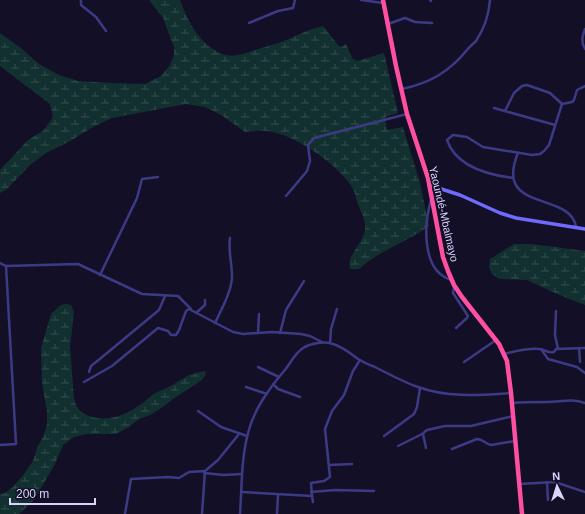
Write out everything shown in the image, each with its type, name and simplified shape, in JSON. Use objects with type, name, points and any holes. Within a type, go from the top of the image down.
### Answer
[{"type":"highway","name":"Yaoundé-Mbalmayo","points":[[383,1],[407,114],[426,172],[443,257],[453,283],[462,297],[496,340],[504,354],[509,372],[522,514]]},
{"type":"main road","points":[[429,185],[460,195],[500,213],[516,218],[576,228],[585,228]]},
{"type":"street","points":[[82,0],[81,5],[96,17],[106,31]]},
{"type":"street","points":[[249,23],[278,11],[293,8],[295,0]]},
{"type":"street","points":[[361,0],[383,1]]},
{"type":"street","points":[[401,89],[424,83],[446,71],[455,64],[475,42],[483,29],[486,23],[490,0]]},
{"type":"street","points":[[388,24],[405,18],[415,22],[432,23]]},
{"type":"street","points":[[585,30],[582,42],[585,50]]},
{"type":"street","points":[[505,112],[514,93],[518,88],[524,85],[550,93],[562,104]]},
{"type":"street","points":[[562,104],[572,102],[577,90],[585,86]]},
{"type":"street","points":[[513,178],[490,174],[473,168],[456,155],[447,140],[453,135],[466,136],[483,147],[535,155],[542,153],[549,145],[562,104]]},
{"type":"street","points":[[494,108],[555,124]]},
{"type":"street","points":[[286,196],[307,171],[310,161],[308,145],[314,138],[407,114]]},
{"type":"street","points":[[518,153],[513,166],[513,178],[516,184],[524,194],[569,214],[574,220],[576,228]]},
{"type":"street","points":[[100,275],[137,198],[142,179],[158,177]]},
{"type":"street","points":[[431,200],[426,234],[428,254],[433,265],[443,278],[453,283],[453,293],[468,316],[456,328]]},
{"type":"street","points":[[215,323],[227,295],[232,277],[229,248],[230,238]]},
{"type":"street","points":[[0,263],[6,266],[78,264],[142,294],[178,296],[196,313],[238,334],[280,333],[310,336],[322,342],[330,343],[346,349],[360,360],[420,388],[448,394],[465,395],[511,393]]},
{"type":"street","points":[[0,445],[16,444],[6,266]]},
{"type":"street","points":[[280,333],[286,310],[304,281]]},
{"type":"street","points":[[89,372],[91,366],[159,310],[164,296]]},
{"type":"street","points":[[196,313],[205,305],[205,300]]},
{"type":"street","points":[[330,343],[331,329],[337,309]]},
{"type":"street","points":[[84,382],[112,366],[158,328],[168,331],[171,335],[176,335],[186,311],[192,310]]},
{"type":"street","points":[[556,311],[555,335],[558,349]]},
{"type":"street","points":[[258,333],[259,314]]},
{"type":"street","points":[[464,362],[496,340]]},
{"type":"street","points":[[240,514],[242,492],[241,474],[247,436],[254,417],[273,384],[292,359],[304,348],[322,342]]},
{"type":"street","points":[[578,348],[580,362]]},
{"type":"street","points":[[504,354],[540,349],[550,353],[558,349],[585,348]]},
{"type":"street","points":[[540,349],[548,359],[577,367],[585,372]]},
{"type":"street","points":[[313,502],[311,483],[330,477],[326,429],[332,411],[344,395],[353,371],[360,360]]},
{"type":"street","points":[[258,367],[279,377]]},
{"type":"street","points":[[273,384],[278,389],[300,398]]},
{"type":"street","points":[[246,387],[267,394]]},
{"type":"street","points":[[384,436],[414,414],[417,407],[420,388]]},
{"type":"street","points":[[512,403],[565,400],[574,400],[585,403]]},
{"type":"street","points":[[198,411],[222,427],[247,436]]},
{"type":"street","points":[[398,446],[427,430],[445,426],[471,426],[513,416]]},
{"type":"street","points":[[423,433],[426,448]]},
{"type":"street","points":[[202,514],[205,472],[218,460],[239,434]]},
{"type":"street","points":[[452,449],[477,439],[480,439],[487,445],[516,441]]},
{"type":"street","points":[[329,465],[352,464]]},
{"type":"street","points":[[125,514],[132,479],[168,477],[179,478],[189,472],[205,472],[224,475],[241,474]]},
{"type":"street","points":[[547,482],[548,500]]},
{"type":"street","points":[[519,484],[555,482],[585,492]]},
{"type":"street","points":[[311,492],[335,490],[374,491]]},
{"type":"street","points":[[242,492],[312,496]]},
{"type":"street","points":[[278,495],[278,514]]},
{"type":"green space","points":[[149,0],[180,0],[191,25],[209,47],[217,52],[230,56],[246,53],[285,41],[323,26],[338,45],[341,47],[346,44],[353,59],[357,61],[384,53],[398,113],[385,117],[387,130],[403,127],[420,183],[429,226],[367,262],[359,269],[350,269],[351,256],[364,234],[365,224],[354,191],[339,171],[329,162],[294,140],[269,131],[245,132],[221,115],[205,107],[186,104],[112,118],[93,127],[72,140],[46,153],[30,165],[7,189],[0,193],[0,170],[28,140],[44,130],[53,117],[50,104],[0,66],[0,33],[21,48],[39,64],[59,75],[78,81],[145,84],[161,76],[170,65],[174,55],[174,47],[163,18]]},
{"type":"green space","points":[[514,244],[532,244],[585,251],[585,305],[527,280],[500,279],[492,274],[489,267],[490,259]]},
{"type":"green space","points":[[61,305],[71,305],[74,312],[70,346],[74,399],[80,411],[85,414],[98,418],[116,417],[133,410],[152,395],[186,377],[205,371],[206,374],[202,380],[160,409],[139,419],[129,427],[116,434],[87,434],[74,437],[63,445],[55,464],[34,500],[19,514],[0,514],[0,494],[5,493],[14,486],[24,474],[33,461],[37,448],[43,437],[47,424],[47,412],[42,382],[41,348],[51,314]]}]
